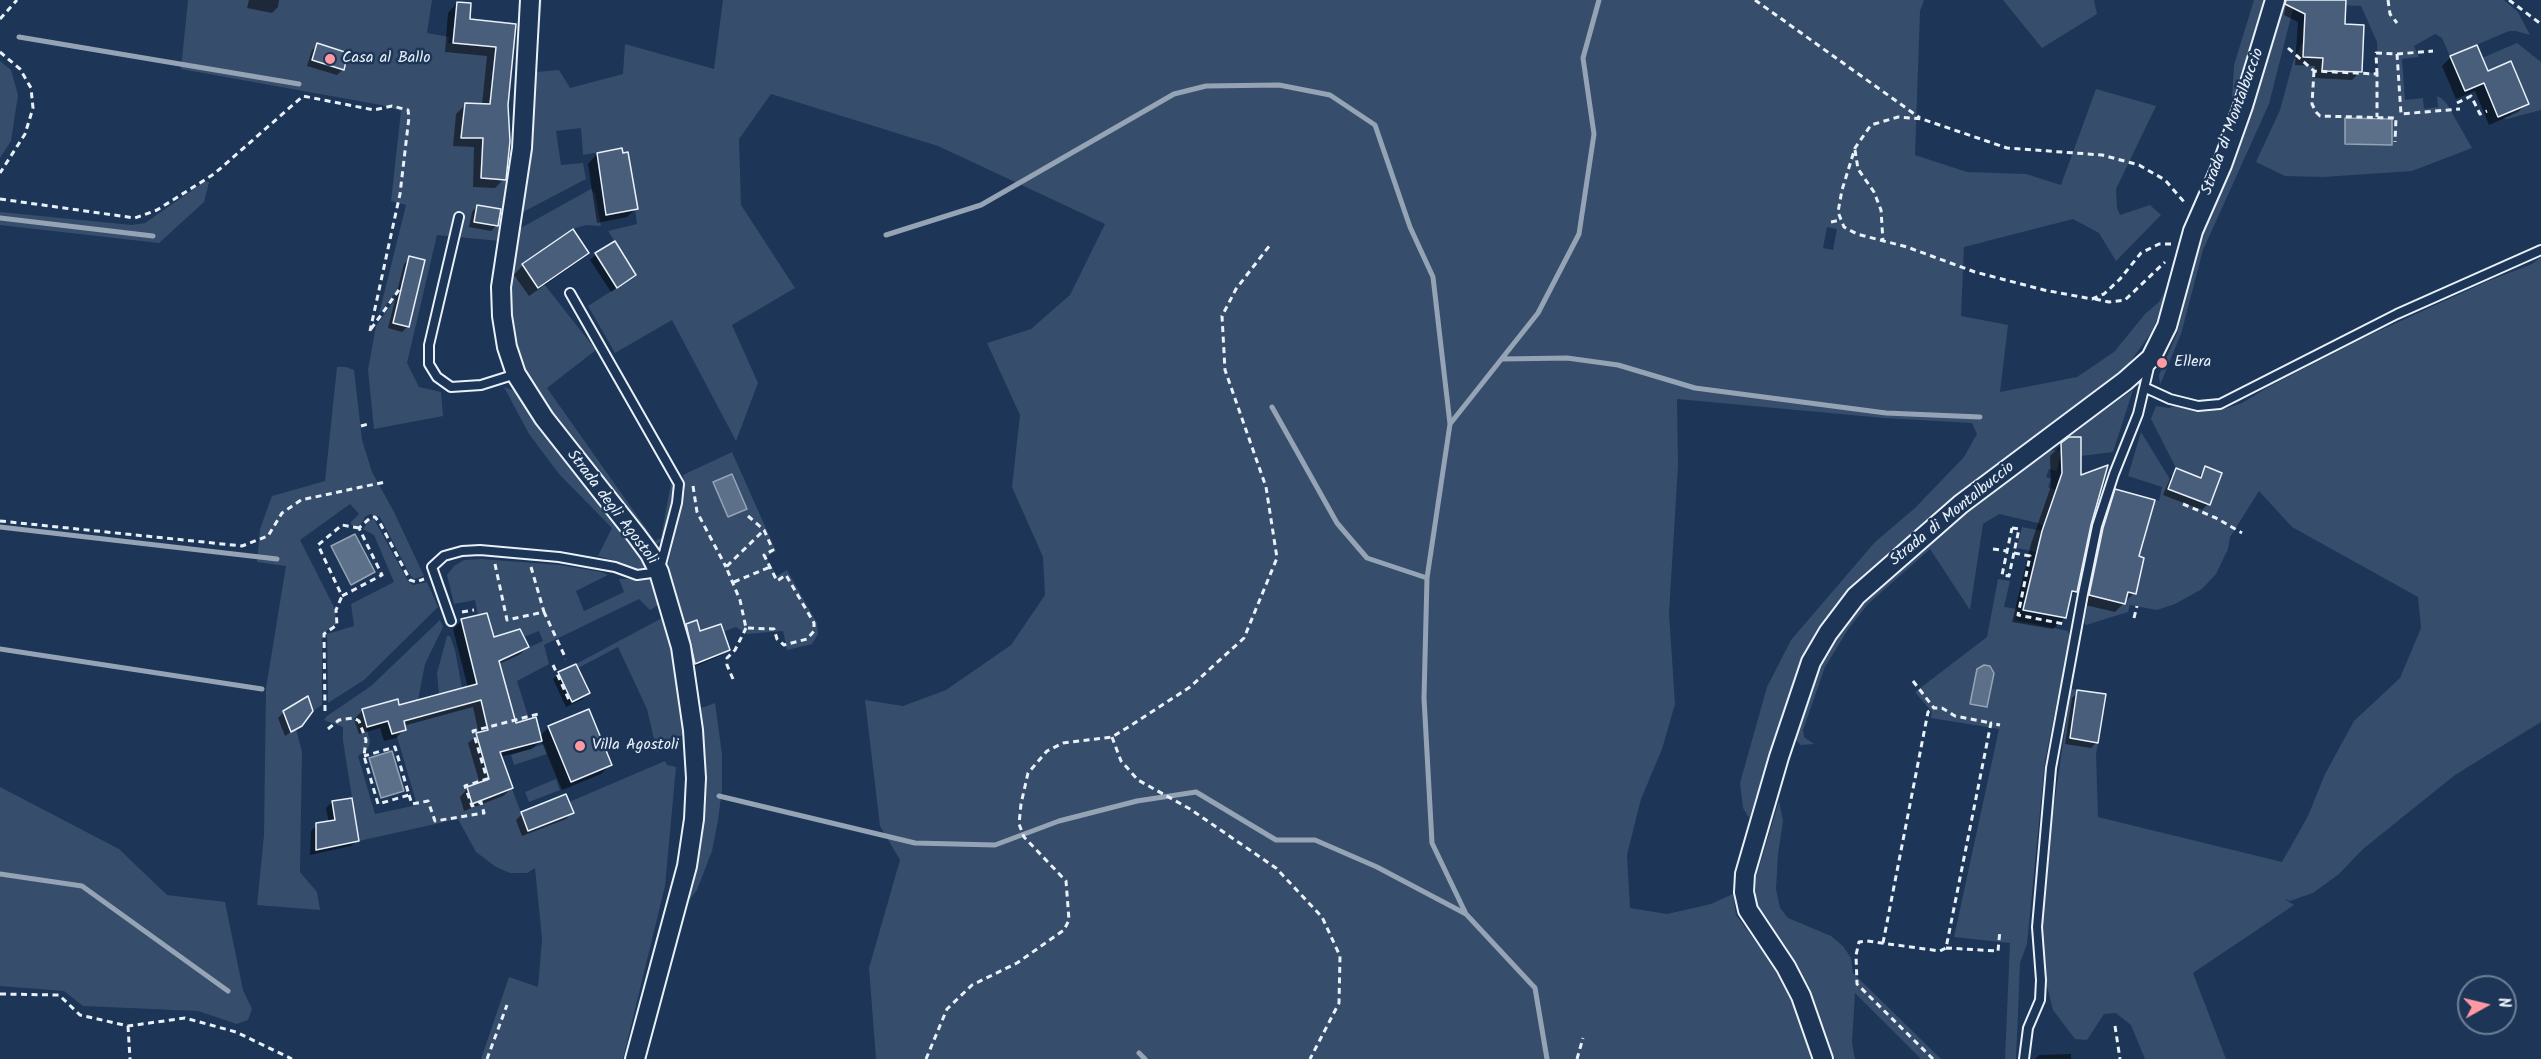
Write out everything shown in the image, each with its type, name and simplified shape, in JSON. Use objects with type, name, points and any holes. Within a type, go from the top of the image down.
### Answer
[{"type":"street","name":"Strada degli Agostoli","points":[[530,0],[522,148],[501,287],[506,336],[516,374],[544,418],[650,554],[659,572],[681,646],[687,676],[694,745],[694,819],[687,866],[635,1059]]},
{"type":"street","name":"Strada di Montalbuccio","points":[[1823,1059],[1801,996],[1786,967],[1748,910],[1744,892],[1744,874],[1779,757],[1811,662],[1828,633],[1856,596],[1961,504],[2125,381],[2151,358],[2167,326],[2183,247],[2200,216],[2222,165],[2243,106],[2275,0]]},
{"type":"lane","points":[[459,217],[429,345],[429,364],[437,377],[451,387],[482,385],[516,374]]},
{"type":"lane","points":[[2146,388],[2170,399],[2198,406],[2220,404],[2397,314],[2541,250]]},
{"type":"lane","points":[[451,621],[432,567],[444,556],[462,551],[528,554],[615,567],[637,575],[659,572],[677,503],[679,484],[570,293]]},
{"type":"lane","points":[[2024,1059],[2028,1028],[2040,1000],[2041,980],[2037,927],[2045,819],[2077,625],[2097,526],[2146,388],[2151,358]]},
{"type":"path","points":[[0,19],[17,0]]},
{"type":"path","points":[[1755,0],[1922,119]]},
{"type":"path","points":[[2388,0],[2390,14],[2397,23]]},
{"type":"path","points":[[2509,0],[2541,24]]},
{"type":"path","points":[[2288,48],[2314,71],[2377,74]]},
{"type":"path","points":[[2377,117],[2376,53],[2433,51]]},
{"type":"path","points":[[0,52],[20,69],[31,88],[33,108],[25,134],[0,173]]},
{"type":"path","points":[[2397,54],[2401,114],[2460,109]]},
{"type":"path","points":[[2314,71],[2312,104],[2320,116],[2396,118],[2395,142]]},
{"type":"path","points":[[0,199],[135,218],[157,210],[214,174],[303,96],[374,110],[392,106],[408,110],[409,117],[400,194],[370,331],[401,288]]},
{"type":"path","points":[[2457,103],[2471,96],[2481,114],[2487,111]]},
{"type":"path","points":[[2183,247],[2125,300],[2109,302],[2044,290],[1975,272],[1857,234],[1844,227],[1838,212],[1855,148],[1871,125],[1898,117],[1922,119],[2007,148],[2102,155],[2139,165],[2165,180],[2200,216]]},
{"type":"path","points":[[1855,148],[1858,169],[1874,192],[1881,210],[1883,241]]},
{"type":"path","points":[[1831,222],[1841,220]]},
{"type":"path","points":[[2092,299],[2104,294],[2120,279],[2141,253],[2159,244],[2183,247]]},
{"type":"path","points":[[926,1059],[947,1009],[972,985],[1017,963],[1064,930],[1069,920],[1069,902],[1065,881],[1024,837],[1019,824],[1028,773],[1047,751],[1063,743],[1112,737],[1190,687],[1244,638],[1277,558],[1266,487],[1225,370],[1222,316],[1236,289],[1269,245]]},
{"type":"path","points":[[361,426],[369,424]]},
{"type":"path","points":[[692,480],[697,512],[735,582],[746,628],[735,650],[727,658],[733,679]]},
{"type":"path","points":[[0,521],[242,546],[268,536],[282,513],[301,500],[386,482]]},
{"type":"path","points":[[2183,504],[2216,518],[2242,533]]},
{"type":"path","points":[[746,628],[774,629],[777,639],[784,645],[807,639],[814,631],[814,624],[786,575],[777,581],[764,555],[773,550],[764,530],[748,516]]},
{"type":"path","points":[[359,528],[367,518],[378,519],[410,580],[416,582],[424,579]]},
{"type":"path","points":[[342,596],[318,545],[342,525],[359,528]]},
{"type":"path","points":[[325,711],[324,634],[338,625],[336,610],[342,596],[382,575],[359,528]]},
{"type":"path","points":[[2012,528],[2019,529],[2014,553],[2009,576],[2002,575],[2012,528]]},
{"type":"path","points":[[726,567],[764,530]]},
{"type":"path","points":[[1993,549],[2007,551]]},
{"type":"path","points":[[492,551],[507,620],[544,612]]},
{"type":"path","points":[[2014,553],[2030,556],[2018,615],[2077,625]]},
{"type":"path","points":[[528,554],[544,612],[566,659]]},
{"type":"path","points":[[735,582],[770,567]]},
{"type":"path","points":[[2134,618],[2137,606]]},
{"type":"path","points":[[553,665],[570,702]]},
{"type":"path","points":[[1913,681],[1934,708]]},
{"type":"path","points":[[1883,943],[1928,712],[1934,708],[1942,708],[1955,716],[2000,725]]},
{"type":"path","points":[[364,756],[395,747],[412,804],[428,801],[435,821],[484,813],[480,802],[472,806],[465,786],[487,779],[473,731],[542,713]]},
{"type":"path","points":[[328,729],[339,720],[354,718],[359,721],[366,740],[364,756],[378,804],[409,795]]},
{"type":"path","points":[[1946,948],[1991,723]]},
{"type":"path","points":[[1112,737],[1121,761],[1138,780],[1190,809],[1276,868],[1322,917],[1340,956],[1338,1003],[1310,1059]]},
{"type":"path","points":[[1933,1059],[1857,984],[1856,955],[1859,942],[1940,951],[1946,948],[1998,951],[2000,930]]},
{"type":"path","points":[[0,994],[59,995],[80,1016],[128,1026],[185,1018],[236,1032],[292,1059]]},
{"type":"path","points":[[487,1059],[507,1005]]},
{"type":"path","points":[[128,1026],[130,1059]]},
{"type":"path","points":[[2115,1026],[2120,1059]]},
{"type":"path","points":[[1578,1059],[1583,1038]]},
{"type":"shaded area","points":[[188,0],[432,0],[427,33],[449,37],[448,43],[496,45],[491,92],[508,104],[465,103],[461,137],[483,138],[482,178],[508,180],[506,207],[501,209],[477,205],[474,221],[502,229],[500,241],[437,235],[407,363],[419,387],[441,392],[443,416],[374,429],[368,370],[376,326],[400,292],[393,323],[409,327],[425,260],[409,256],[403,282],[379,314],[406,205],[391,201],[401,111],[381,105],[181,69]]},
{"type":"shaded area","points":[[537,0],[542,0],[536,72],[559,70],[570,88],[623,74],[625,44],[714,69],[723,0],[1924,0],[1920,11],[1915,155],[1967,172],[2026,174],[2061,185],[2096,89],[2156,106],[2116,189],[2117,208],[2120,215],[2150,205],[2161,215],[2116,261],[2099,233],[2073,219],[1964,247],[1961,316],[2008,325],[2000,392],[2077,377],[2114,352],[2145,314],[2159,302],[2165,291],[2151,333],[2127,366],[1962,491],[1863,577],[1842,600],[1820,629],[1805,655],[1749,818],[1743,808],[1740,783],[1767,687],[1791,640],[1875,542],[1915,508],[1964,457],[1977,434],[1972,423],[1884,418],[1677,399],[1678,465],[1669,613],[1675,704],[1662,749],[1641,799],[1627,855],[1630,908],[1667,914],[1711,904],[1733,894],[1736,915],[1787,984],[1817,1059],[876,1059],[869,968],[900,860],[880,826],[865,700],[903,706],[946,690],[1011,645],[1045,595],[1043,557],[1012,487],[1020,415],[987,343],[1031,329],[1070,295],[1105,224],[938,146],[771,94],[739,139],[741,205],[795,288],[732,325],[758,383],[736,441],[672,320],[615,353],[588,306],[636,275],[608,231],[637,224],[628,152],[623,153],[622,148],[583,155],[581,128],[556,131],[561,165],[583,163],[586,179],[521,213]],"holes":[[[1827,227],[1837,229],[1833,250],[1823,248]]]},
{"type":"shaded area","points":[[2003,0],[2094,0],[2097,14],[2042,48]]},
{"type":"shaded area","points":[[2254,0],[2266,0],[2235,105],[2232,100],[2234,65]]},
{"type":"shaded area","points":[[2283,0],[2291,0],[2290,7],[2293,9],[2269,104],[2203,250],[2181,334],[2160,385],[2159,375],[2177,333],[2183,311],[2192,259]]},
{"type":"shaded area","points":[[2346,0],[2504,0],[2518,12],[2530,35],[2509,31],[2450,56],[2442,38],[2435,34],[2414,46],[2419,57],[2402,59],[2405,100],[2423,98],[2424,109],[2438,107],[2437,96],[2441,98],[2447,104],[2472,148],[2412,171],[2323,177],[2285,176],[2256,162],[2280,110],[2293,62],[2304,39],[2303,57],[2323,58],[2322,71],[2378,73],[2377,42],[2361,6],[2337,5]]},
{"type":"shaded area","points":[[2517,43],[2541,62],[2541,110],[2507,119],[2503,118],[2529,103],[2522,86],[2511,72],[2516,70],[2512,61],[2488,71],[2482,58]]},
{"type":"shaded area","points":[[0,61],[11,70],[18,95],[11,141],[0,158]]},
{"type":"shaded area","points":[[2345,118],[2392,119],[2392,145],[2345,144]]},
{"type":"shaded area","points":[[204,182],[209,182],[204,202],[159,243],[0,225],[0,212],[132,225],[145,223]]},
{"type":"shaded area","points":[[591,189],[595,194],[601,226],[586,225],[573,229],[522,265],[538,288],[544,284],[596,350],[547,388],[655,541],[661,538],[671,483],[673,485],[673,503],[663,540],[654,546],[553,414],[525,372],[510,313],[509,289],[519,229]]},
{"type":"shaded area","points":[[2541,257],[2541,722],[2455,775],[2363,849],[2339,874],[2313,893],[2290,901],[2283,898],[2294,905],[2193,973],[2226,1059],[2145,1059],[2131,1025],[2116,1013],[2104,1014],[2087,1040],[2075,1039],[2053,1010],[2046,982],[2041,925],[2050,832],[2071,689],[2077,690],[2070,738],[2098,743],[2096,754],[2098,817],[2282,862],[2308,816],[2325,774],[2354,721],[2400,678],[2421,628],[2418,597],[2292,527],[2259,491],[2230,537],[2228,549],[2216,574],[2202,589],[2175,604],[2157,610],[2130,605],[2128,612],[2086,625],[2084,623],[2089,598],[2092,596],[2125,604],[2128,592],[2136,594],[2144,558],[2135,555],[2155,500],[2159,501],[2162,487],[2128,476],[2141,432],[2171,481],[2169,489],[2209,505],[2222,473],[2205,467],[2201,478],[2176,468],[2151,419],[2156,406],[2169,408],[2174,406],[2199,412],[2221,410],[2242,403],[2270,386],[2370,335],[2488,281],[2532,264]]},
{"type":"shaded area","points":[[337,367],[354,370],[362,440],[372,472],[424,576],[414,579],[410,575],[380,517],[370,514],[365,517],[359,527],[351,525],[359,514],[350,504],[300,540],[335,609],[336,624],[322,634],[322,705],[313,711],[307,696],[283,711],[291,731],[296,729],[302,752],[300,872],[317,892],[320,910],[257,905],[264,835],[266,688],[286,566],[257,562],[260,529],[272,496],[325,481]]},
{"type":"shaded area","points":[[504,387],[520,393],[641,554],[645,564],[644,568],[632,569],[623,563],[598,556],[612,528],[559,474],[529,434]]},
{"type":"shaded area","points":[[2133,390],[2113,452],[2081,456],[2080,437],[2065,438]]},
{"type":"shaded area","points":[[2061,450],[2057,471],[2049,469],[2046,477],[2051,479],[2048,487],[2055,490],[2043,526],[1999,514],[1983,524],[1970,610],[1930,549],[1868,604],[1849,628],[1825,667],[1803,730],[1804,737],[1814,744],[1801,745],[1796,740],[1797,734],[1819,666],[1845,623],[1857,609],[1969,507],[2045,451]]},
{"type":"shaded area","points":[[732,452],[776,551],[766,557],[777,576],[787,570],[817,623],[818,634],[812,644],[787,650],[783,631],[747,634],[736,627],[723,632],[700,631],[696,620],[682,625],[667,569],[685,490],[683,475]]},
{"type":"shaded area","points":[[732,474],[747,509],[728,517],[713,482]]},
{"type":"shaded area","points":[[374,519],[408,581],[413,585],[427,582],[438,607],[364,680],[328,703],[327,634],[354,626],[351,604],[394,582],[374,535],[363,529],[369,520]]},
{"type":"shaded area","points":[[2022,527],[2042,531],[2037,552],[2017,548]]},
{"type":"shaded area","points":[[355,534],[375,572],[351,585],[331,546]]},
{"type":"shaded area","points":[[481,559],[560,565],[608,575],[576,591],[584,611],[624,592],[619,579],[651,579],[662,603],[650,610],[639,599],[544,645],[549,664],[517,681],[529,719],[476,733],[489,779],[467,787],[472,804],[512,789],[528,831],[573,814],[569,802],[665,761],[667,765],[676,767],[665,886],[623,1059],[481,1059],[509,977],[538,987],[542,939],[535,868],[527,873],[510,873],[496,867],[476,852],[458,819],[359,841],[343,741],[343,727],[324,720],[327,716],[371,686],[440,620],[443,627],[425,664],[418,700],[464,695],[509,698],[499,661],[543,641],[539,631],[524,637],[520,629],[494,637],[487,613],[478,615],[475,600],[454,604],[447,575],[454,566],[464,560]],"holes":[[[398,699],[406,730],[396,733],[417,805],[375,814],[358,756],[368,749],[370,742],[362,709]]]},
{"type":"shaded area","points":[[1998,579],[2010,581],[2004,607],[2017,609],[2015,620],[2068,631],[2070,638],[2045,761],[2027,944],[2020,963],[2016,1059],[2005,1059],[2010,943],[1954,937],[1999,729],[1931,718],[1932,712],[1915,692],[1987,637]]},
{"type":"shaded area","points":[[662,618],[667,618],[686,726],[681,736],[668,742],[657,752],[647,709],[618,647],[578,668],[576,664]]},
{"type":"shaded area","points":[[447,636],[450,636],[455,650],[462,688],[439,694],[437,673]]},
{"type":"shaded area","points":[[1984,665],[1990,666],[1994,673],[1987,707],[1970,704],[1977,669]]},
{"type":"shaded area","points":[[715,703],[722,754],[722,790],[718,820],[712,851],[697,890],[687,903],[702,820],[705,786],[701,708]]},
{"type":"shaded area","points":[[544,744],[547,754],[514,765],[511,755]]},
{"type":"shaded area","points":[[392,751],[404,791],[381,798],[369,758]]},
{"type":"shaded area","points":[[556,779],[560,790],[529,802],[525,792]]},
{"type":"shaded area","points":[[0,787],[119,849],[167,895],[225,902],[243,990],[252,1009],[248,1020],[237,1024],[198,1011],[83,1006],[64,991],[0,986]]},
{"type":"shaded area","points":[[1779,801],[1783,821],[1776,889],[1780,908],[1788,918],[1831,936],[1843,946],[1851,958],[1853,973],[1941,1059],[1921,1059],[1855,993],[1852,1043],[1855,1059],[1835,1059],[1810,989],[1794,961],[1756,906],[1756,877]]},
{"type":"building","points":[[2286,0],[2346,0],[2345,24],[2364,25],[2362,72],[2322,71],[2323,58],[2303,57],[2305,14],[2285,4]]},
{"type":"building","points":[[457,2],[471,3],[470,19],[516,24],[508,105],[510,141],[506,180],[481,178],[483,138],[461,138],[465,103],[490,104],[496,47],[453,43]]},
{"type":"building","name":"Casa al Ballo","points":[[317,43],[348,53],[344,70],[312,60]]},
{"type":"building","points":[[2477,45],[2488,71],[2511,61],[2529,104],[2498,117],[2484,83],[2465,91],[2450,56]]},
{"type":"building","points":[[622,148],[623,153],[628,152],[638,209],[606,215],[597,153]]},
{"type":"building","points":[[477,205],[501,209],[498,226],[474,222]]},
{"type":"building","points":[[573,229],[589,253],[538,288],[522,264]]},
{"type":"building","points":[[615,241],[636,275],[617,288],[595,253]]},
{"type":"building","points":[[409,256],[425,260],[409,327],[393,323]]},
{"type":"building","points":[[2069,437],[2081,437],[2081,475],[2108,465],[2091,525],[2077,592],[2072,591],[2066,618],[2023,610],[2042,531],[2062,473],[2061,443]]},
{"type":"building","points":[[2205,466],[2222,473],[2210,505],[2168,489],[2176,468],[2201,478]]},
{"type":"building","points":[[2115,489],[2155,500],[2139,556],[2144,558],[2136,594],[2128,592],[2125,604],[2089,595],[2103,528]]},
{"type":"building","points":[[487,613],[494,637],[520,629],[529,647],[499,661],[516,723],[536,717],[542,741],[500,752],[513,788],[472,804],[467,787],[489,779],[476,733],[488,730],[481,700],[404,721],[406,730],[392,734],[388,721],[367,727],[362,709],[398,699],[399,705],[477,684],[461,619]]},
{"type":"building","points":[[697,620],[700,631],[721,624],[730,650],[695,664],[686,624]]},
{"type":"building","points":[[576,664],[590,693],[572,702],[558,672]]},
{"type":"building","points":[[2077,690],[2106,694],[2098,743],[2070,738]]},
{"type":"building","points":[[308,696],[313,711],[302,726],[291,732],[283,711]]},
{"type":"building","name":"Villa Agostoli","points":[[589,709],[612,765],[571,782],[548,726]]},
{"type":"building","points":[[566,794],[574,813],[528,831],[521,812]]},
{"type":"building","points":[[352,798],[359,841],[316,850],[316,823],[335,820],[332,801]]},
{"type":"waterway","points":[[1547,1059],[1535,988],[1466,914],[1432,843],[1424,698],[1427,578],[1450,424],[1538,313],[1579,234],[1594,134],[1583,58],[1599,0]]},
{"type":"waterway","points":[[19,37],[299,84]]},
{"type":"waterway","points":[[886,235],[981,205],[1174,94],[1206,86],[1279,85],[1330,95],[1375,125],[1410,227],[1433,277],[1450,424]]},
{"type":"waterway","points":[[0,218],[153,236]]},
{"type":"waterway","points":[[1502,359],[1567,358],[1618,365],[1695,388],[1886,413],[1980,417]]},
{"type":"waterway","points":[[1272,407],[1337,523],[1367,558],[1427,578]]},
{"type":"waterway","points":[[0,527],[277,559]]},
{"type":"waterway","points":[[0,649],[262,689]]},
{"type":"waterway","points":[[719,796],[915,843],[995,845],[1059,821],[1137,801],[1196,792],[1276,840],[1315,840],[1377,867],[1466,914]]},
{"type":"waterway","points":[[0,874],[82,886],[228,991]]},
{"type":"waterway","points":[[1139,1053],[1145,1059]]},
{"type":"place","name":"Casa al Ballo","points":[[330,59]]},
{"type":"place","name":"Ellera","points":[[2162,363]]},
{"type":"place","name":"Villa Agostoli","points":[[580,746]]}]
